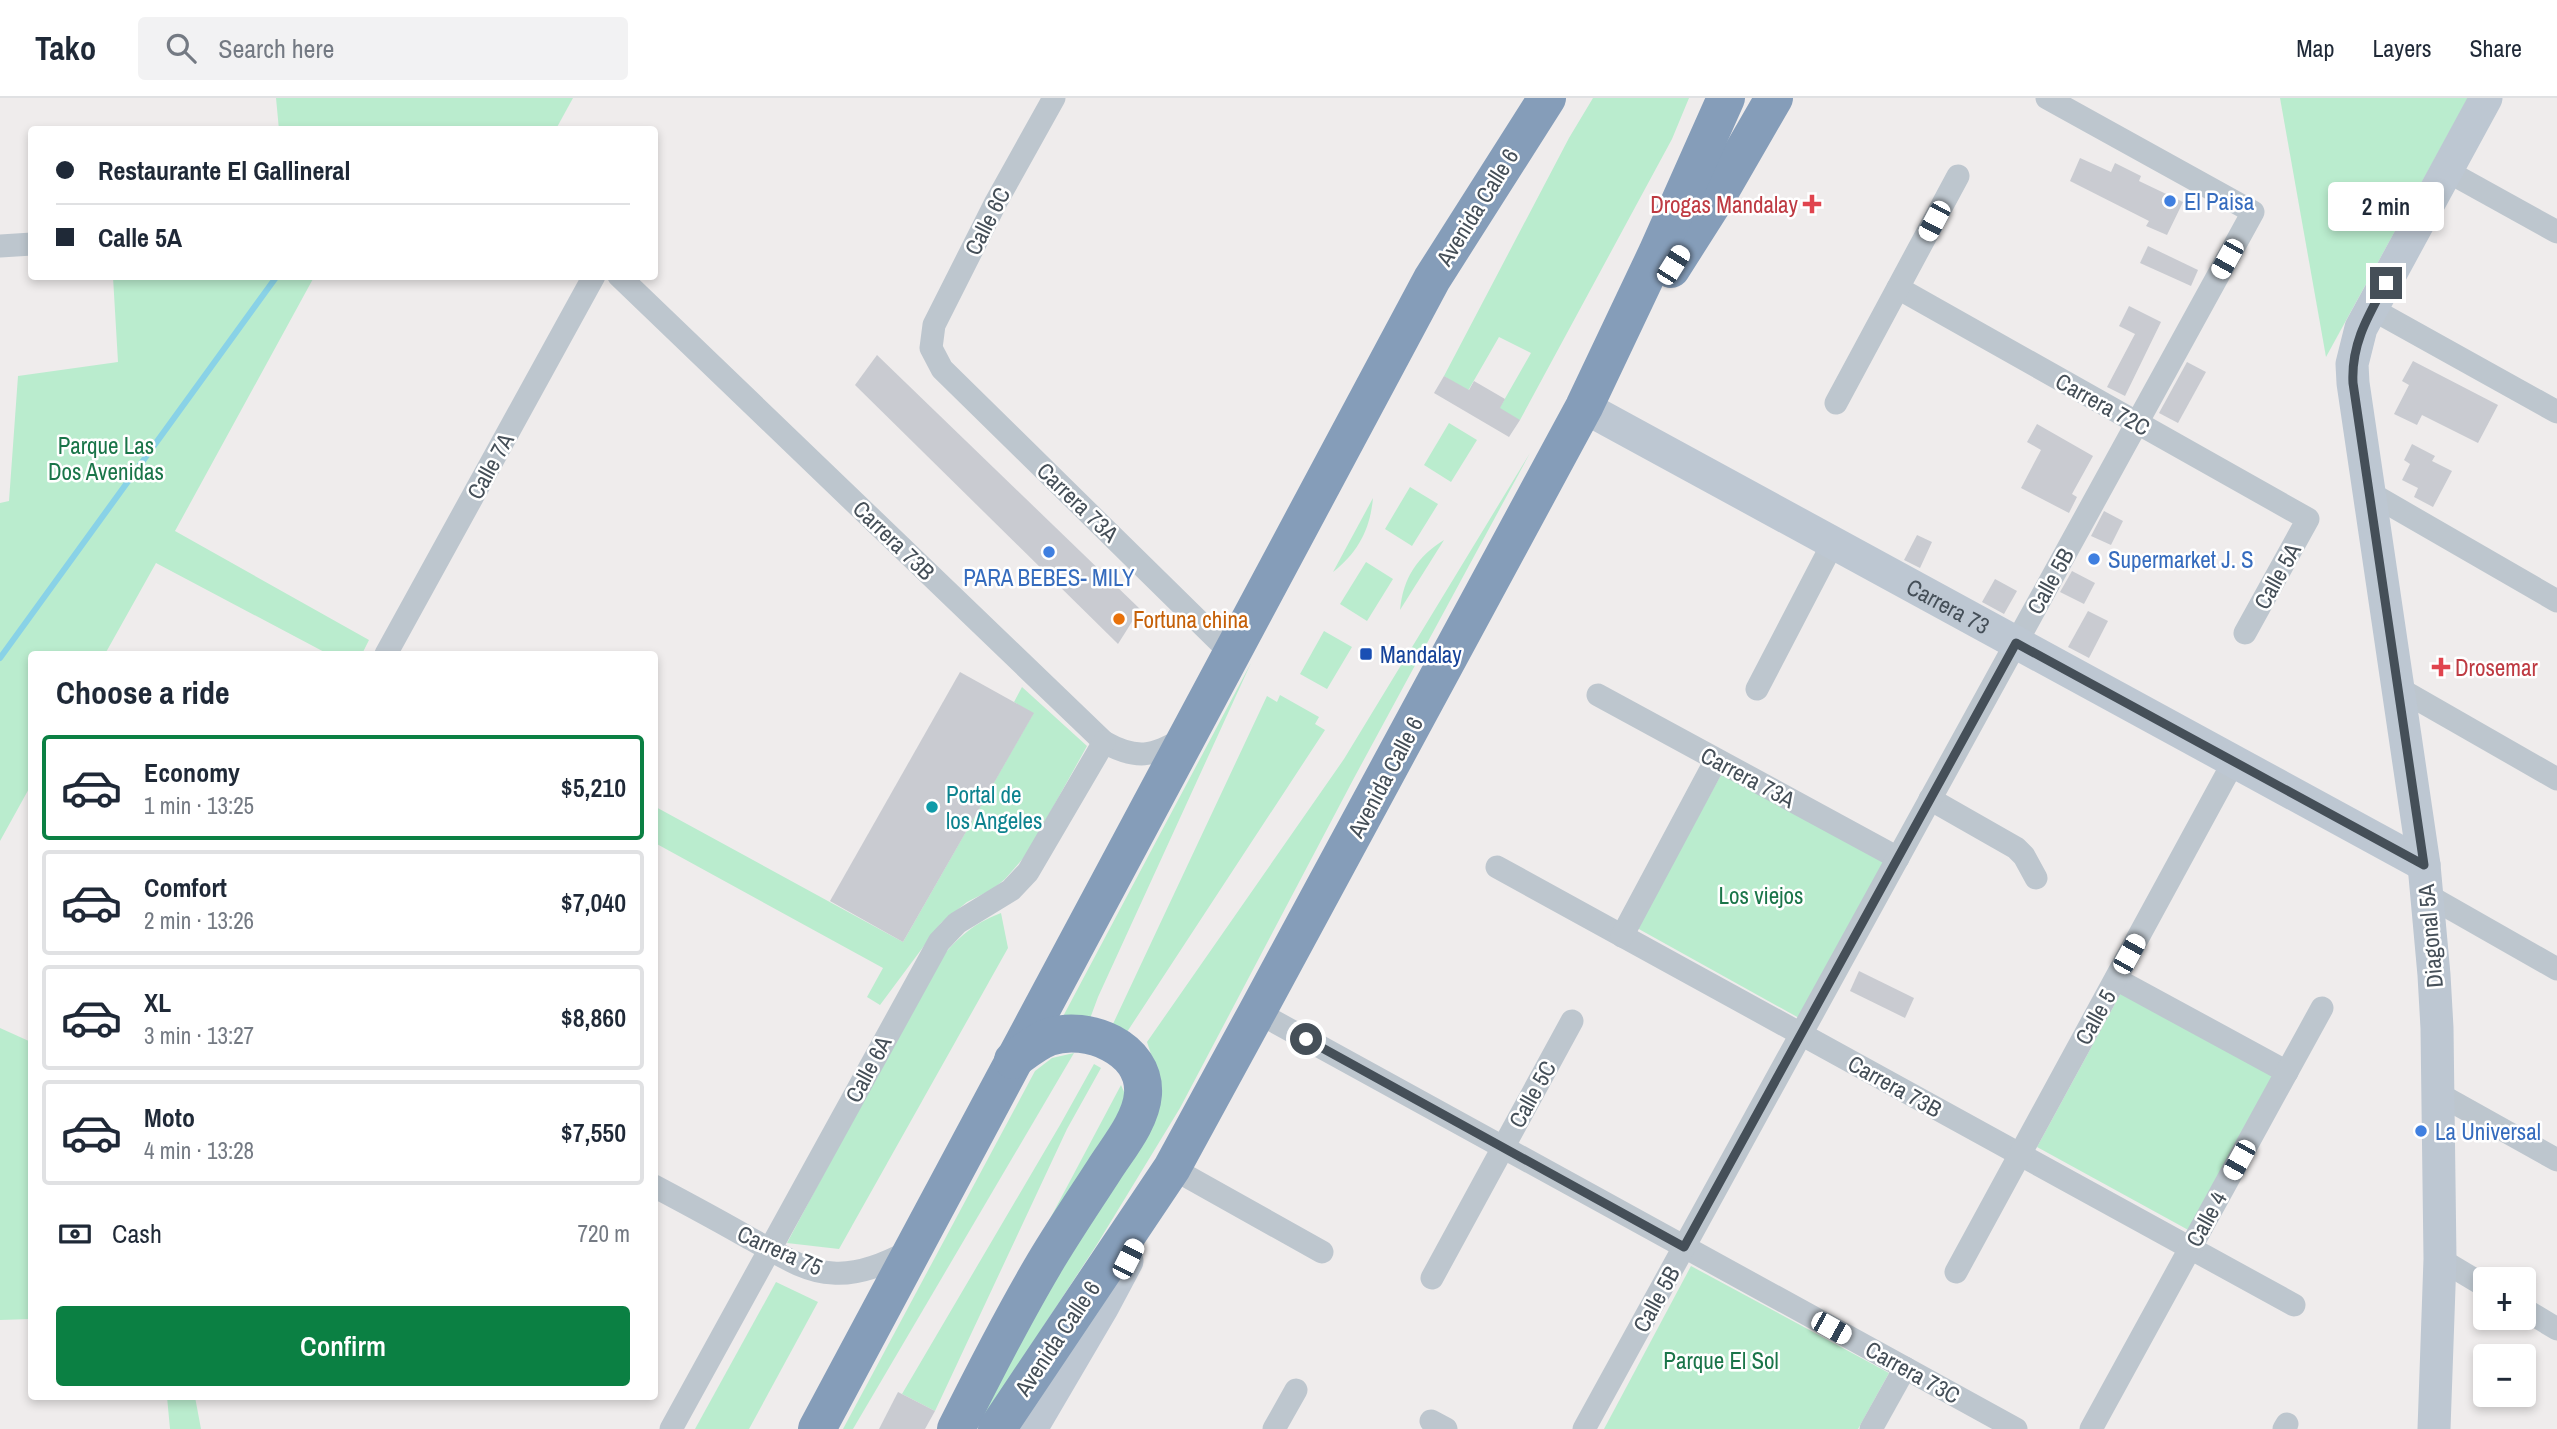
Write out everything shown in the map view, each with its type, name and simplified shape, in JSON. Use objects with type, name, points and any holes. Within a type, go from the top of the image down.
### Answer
[{"type":"highway","points":[[1432,279],[1485,159],[1517,98]]},
{"type":"highway","name":"Avenida Calle 6","points":[[817,1429],[1432,279],[1547,98]]},
{"type":"highway","name":"Avenida Calle 6","points":[[996,1429],[1171,1168],[1257,1012],[1584,407],[1726,98]]},
{"type":"highway","points":[[1584,407],[1718,195],[1774,98]]},
{"type":"highway","points":[[956,1429],[998,1345],[1138,1114],[1143,1095],[1142,1078],[1136,1064],[1126,1053],[1096,1037],[1079,1033],[1049,1037],[1013,1060]]},
{"type":"street","name":"Calle 5B","points":[[1584,1429],[2253,212],[2047,98]]},
{"type":"street","points":[[2486,98],[2372,309],[2557,412]]},
{"type":"street","name":"Calle 6C","points":[[931,348],[934,325],[1049,100]]},
{"type":"street","points":[[2446,171],[2557,232]]},
{"type":"street","points":[[1836,403],[1958,176]]},
{"type":"street","points":[[0,246],[28,244]]},
{"type":"street","name":"Calle 7A","points":[[388,651],[592,280]]},
{"type":"street","name":"Carrera 73B","points":[[623,280],[1104,742],[1134,755],[1150,755],[1165,750],[1186,737]]},
{"type":"street","name":"Carrera 72C","points":[[1898,289],[2308,519]]},
{"type":"street","name":"Diagonal 5A","points":[[2372,309],[2361,328],[2352,364],[2356,409],[2426,880],[2437,1028],[2440,1259],[2434,1429]]},
{"type":"street","name":"Carrera 73A","points":[[931,348],[942,369],[1231,653]]},
{"type":"street","name":"Carrera 73","points":[[1584,407],[2234,761],[2426,880],[2557,969]]},
{"type":"street","points":[[2370,493],[2557,601]]},
{"type":"street","name":"Calle 5A","points":[[2245,632],[2308,519]]},
{"type":"street","points":[[1757,689],[1833,543]]},
{"type":"street","points":[[2398,688],[2557,779]]},
{"type":"street","name":"Carrera 73A","points":[[1598,695],[1898,859]]},
{"type":"street","name":"Calle 6A","points":[[671,1429],[939,942],[957,923],[1011,890],[1028,872],[1104,742]]},
{"type":"street","points":[[1622,936],[1716,760]]},
{"type":"street","name":"Calle 5","points":[[1956,1272],[2234,761]]},
{"type":"street","points":[[1930,799],[2016,848],[2024,856],[2036,878]]},
{"type":"street","name":"Carrera 73B","points":[[1497,867],[2294,1305]]},
{"type":"street","points":[[2116,979],[2287,1072]]},
{"type":"street","name":"Calle 4","points":[[2091,1429],[2322,1008]]},
{"type":"street","name":"Carrera 73C","points":[[1257,1012],[2016,1429]]},
{"type":"street","name":"Calle 5C","points":[[1432,1278],[1572,1021]]},
{"type":"street","points":[[2437,1093],[2557,1160]]},
{"type":"street","points":[[1031,1429],[1102,1308],[1171,1168],[1322,1252]]},
{"type":"street","name":"Carrera 75","points":[[658,1188],[807,1267],[834,1273],[869,1268],[912,1250]]},
{"type":"street","points":[[2440,1259],[2473,1279]]},
{"type":"street","points":[[2536,1316],[2557,1329]]},
{"type":"street","points":[[1871,1429],[1905,1368]]},
{"type":"street","points":[[1274,1429],[1296,1390]]},
{"type":"green space","points":[[276,98],[573,98],[558,126],[279,126]]},
{"type":"green space","points":[[1593,98],[1689,98],[1672,139],[1520,420],[1495,416],[1531,353],[1499,337],[1465,396],[1444,376],[1569,138]]},
{"type":"green space","points":[[2280,98],[2468,98],[2326,357]]},
{"type":"green space","name":"Parque Las Dos Avenidas","points":[[113,280],[312,280],[175,531],[369,640],[364,651],[322,651],[156,563],[107,651],[28,651],[28,790],[0,841],[0,503],[9,501],[18,376],[118,362]]},
{"type":"green space","points":[[1449,423],[1477,440],[1451,482],[1424,465]]},
{"type":"green space","points":[[1530,453],[1180,1108],[1096,1246],[976,1429],[1157,1072],[1147,1042],[1344,759]]},
{"type":"green space","points":[[1410,487],[1438,504],[1412,546],[1385,529]]},
{"type":"green space","points":[[1373,498],[1369,520],[1361,540],[1333,572]]},
{"type":"green space","points":[[1444,540],[1400,610],[1404,588],[1413,569]]},
{"type":"green space","points":[[1366,562],[1393,579],[1367,621],[1340,604]]},
{"type":"green space","points":[[1324,631],[1352,647],[1327,689],[1300,674]]},
{"type":"green space","points":[[1251,663],[1088,1024],[1059,1024]]},
{"type":"green space","points":[[1022,687],[1087,746],[1027,854],[993,889],[967,902],[941,923],[880,1005],[867,997],[883,968],[658,845],[658,808],[903,942],[1033,714],[1014,702]]},
{"type":"green space","points":[[1280,695],[1319,717],[1315,724],[1325,730],[1127,1032],[1112,1026],[1267,696],[1277,702]]},
{"type":"green space","name":"Los viejos","points":[[1722,773],[1884,862],[1799,1018],[1637,928]]},
{"type":"green space","points":[[1001,913],[1008,948],[839,1249],[787,1243],[934,967],[963,935]]},
{"type":"green space","points":[[2122,991],[2277,1076],[2192,1232],[2037,1147]]},
{"type":"green space","points":[[0,1028],[28,1041],[28,1319],[0,1320]]},
{"type":"green space","points":[[1074,1053],[853,1429],[843,1429],[1035,1071],[1052,1058]]},
{"type":"green space","points":[[1094,1064],[1101,1068],[1067,1129],[935,1411],[902,1394],[1060,1125]]},
{"type":"green space","points":[[1121,1085],[1125,1103],[1027,1262]]},
{"type":"green space","name":"Parque El Sol","points":[[1691,1266],[1889,1373],[1858,1429],[1604,1429]]},
{"type":"green space","points":[[776,1282],[818,1302],[749,1429],[695,1429]]},
{"type":"green space","points":[[167,1400],[196,1400],[201,1429],[170,1429]]},
{"type":"building","points":[[2080,158],[2111,172],[2115,163],[2141,176],[2139,181],[2183,202],[2167,235],[2146,226],[2149,221],[2070,181]]},
{"type":"building","points":[[2346,188],[2385,206],[2373,230],[2335,212]]},
{"type":"building","points":[[2148,246],[2198,270],[2191,286],[2140,263]]},
{"type":"building","points":[[2129,306],[2161,322],[2125,396],[2107,387],[2135,334],[2119,326]]},
{"type":"building","points":[[877,355],[1140,609],[1118,644],[855,385]]},
{"type":"building","points":[[2413,361],[2498,405],[2478,443],[2422,415],[2417,425],[2394,414],[2409,385],[2402,381]]},
{"type":"building","points":[[2187,362],[2206,372],[2178,423],[2159,413]]},
{"type":"building","points":[[1444,376],[1469,390],[1474,381],[1505,399],[1500,408],[1520,420],[1509,437],[1434,393]]},
{"type":"building","points":[[2037,424],[2093,456],[2072,494],[2077,497],[2069,513],[2021,488],[2041,450],[2027,442]]},
{"type":"building","points":[[2412,444],[2435,456],[2432,461],[2452,471],[2433,507],[2414,497],[2418,488],[2402,480],[2410,464],[2404,460]]},
{"type":"building","points":[[2104,511],[2123,521],[2111,545],[2091,536]]},
{"type":"building","points":[[1917,535],[1932,542],[1920,568],[1904,560]]},
{"type":"building","points":[[2072,571],[2095,583],[2084,604],[2060,592]]},
{"type":"building","points":[[1995,579],[2017,591],[2004,614],[1982,602]]},
{"type":"building","points":[[2088,611],[2108,621],[2089,658],[2068,647]]},
{"type":"building","name":"Portal de los Angeles","points":[[960,672],[1034,713],[903,942],[830,901]]},
{"type":"building","points":[[1859,971],[1914,998],[1905,1018],[1850,991]]},
{"type":"building","points":[[898,1392],[935,1411],[925,1429],[879,1429]]},
{"type":"waterway","points":[[0,658],[274,280]]},
{"type":"place","name":"El Paisa","points":[[2170,201]]},
{"type":"place","name":"Drogas Mandalay","points":[[1812,204]]},
{"type":"place","name":"PARA BEBES- MILY","points":[[1049,552]]},
{"type":"place","name":"Supermarket J. S","points":[[2094,559]]},
{"type":"place","name":"Fortuna china","points":[[1119,619]]},
{"type":"place","name":"Mandalay","points":[[1366,654]]},
{"type":"place","name":"Drosemar","points":[[2441,667]]},
{"type":"place","name":"Portal de los Angeles","points":[[932,807]]},
{"type":"place","name":"La Universal","points":[[2421,1131]]},
{"type":"route","points":[[1306,1039],[1684,1247],[2016,643],[2424,865],[2353,383],[2352,364],[2356,343],[2361,328],[2386,283]]}]
